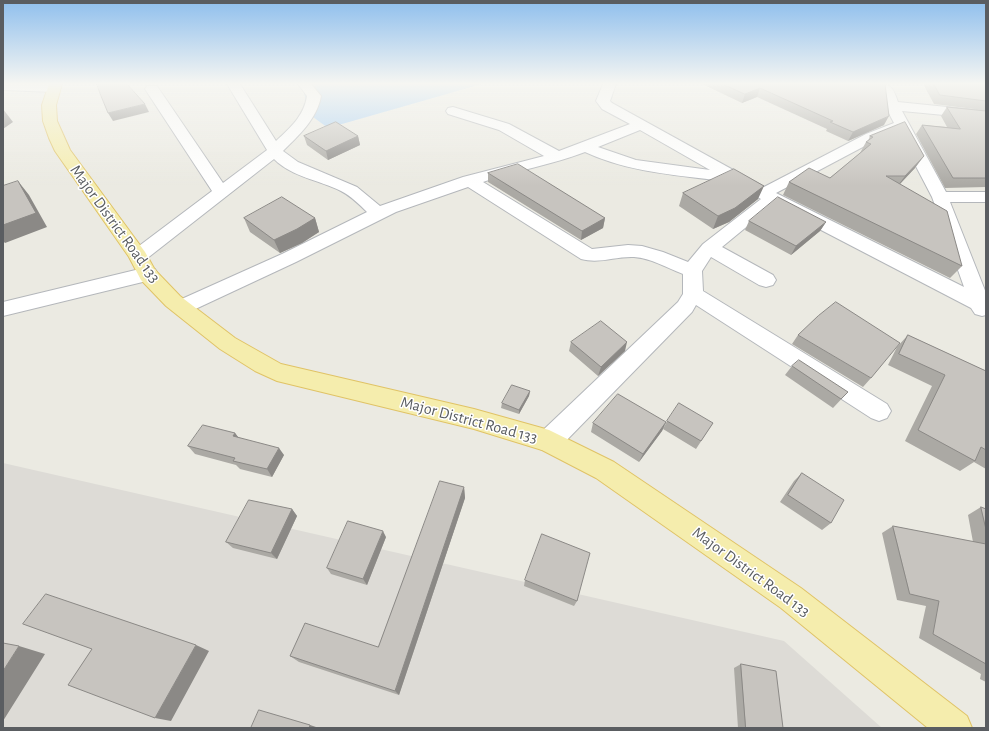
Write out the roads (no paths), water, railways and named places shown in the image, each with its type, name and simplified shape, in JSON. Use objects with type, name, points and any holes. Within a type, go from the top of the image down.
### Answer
[{"type":"main road","name":"Major District Road 133","points":[[50,118],[50,122],[63,151],[143,265],[182,307],[234,347],[268,368],[474,419],[549,441],[605,470],[791,598],[955,728]]},
{"type":"street","points":[[172,118],[221,192]]},
{"type":"street","points":[[255,118],[274,152],[287,161],[349,189],[368,202],[378,214]]},
{"type":"street","points":[[3,309],[143,265],[221,192],[274,152],[305,118]]},
{"type":"street","points":[[476,118],[504,127],[558,157]]},
{"type":"street","points":[[629,118],[768,196],[983,310]]},
{"type":"street","points":[[898,118],[940,197],[983,310]]},
{"type":"street","points":[[182,307],[289,258],[378,214],[409,201],[469,180],[558,157],[641,125]]},
{"type":"street","points":[[549,441],[685,307],[693,294],[693,271],[699,259],[709,248],[768,196],[871,137],[902,125]]},
{"type":"street","points":[[585,146],[602,155],[622,162],[736,178]]},
{"type":"street","points":[[469,180],[588,255],[598,257],[635,251],[645,253],[693,271]]},
{"type":"street","points":[[940,197],[986,197]]},
{"type":"street","points":[[709,248],[766,280]]},
{"type":"street","points":[[693,294],[879,411]]},
{"type":"water","points":[[315,118],[363,118],[328,128]]}]
